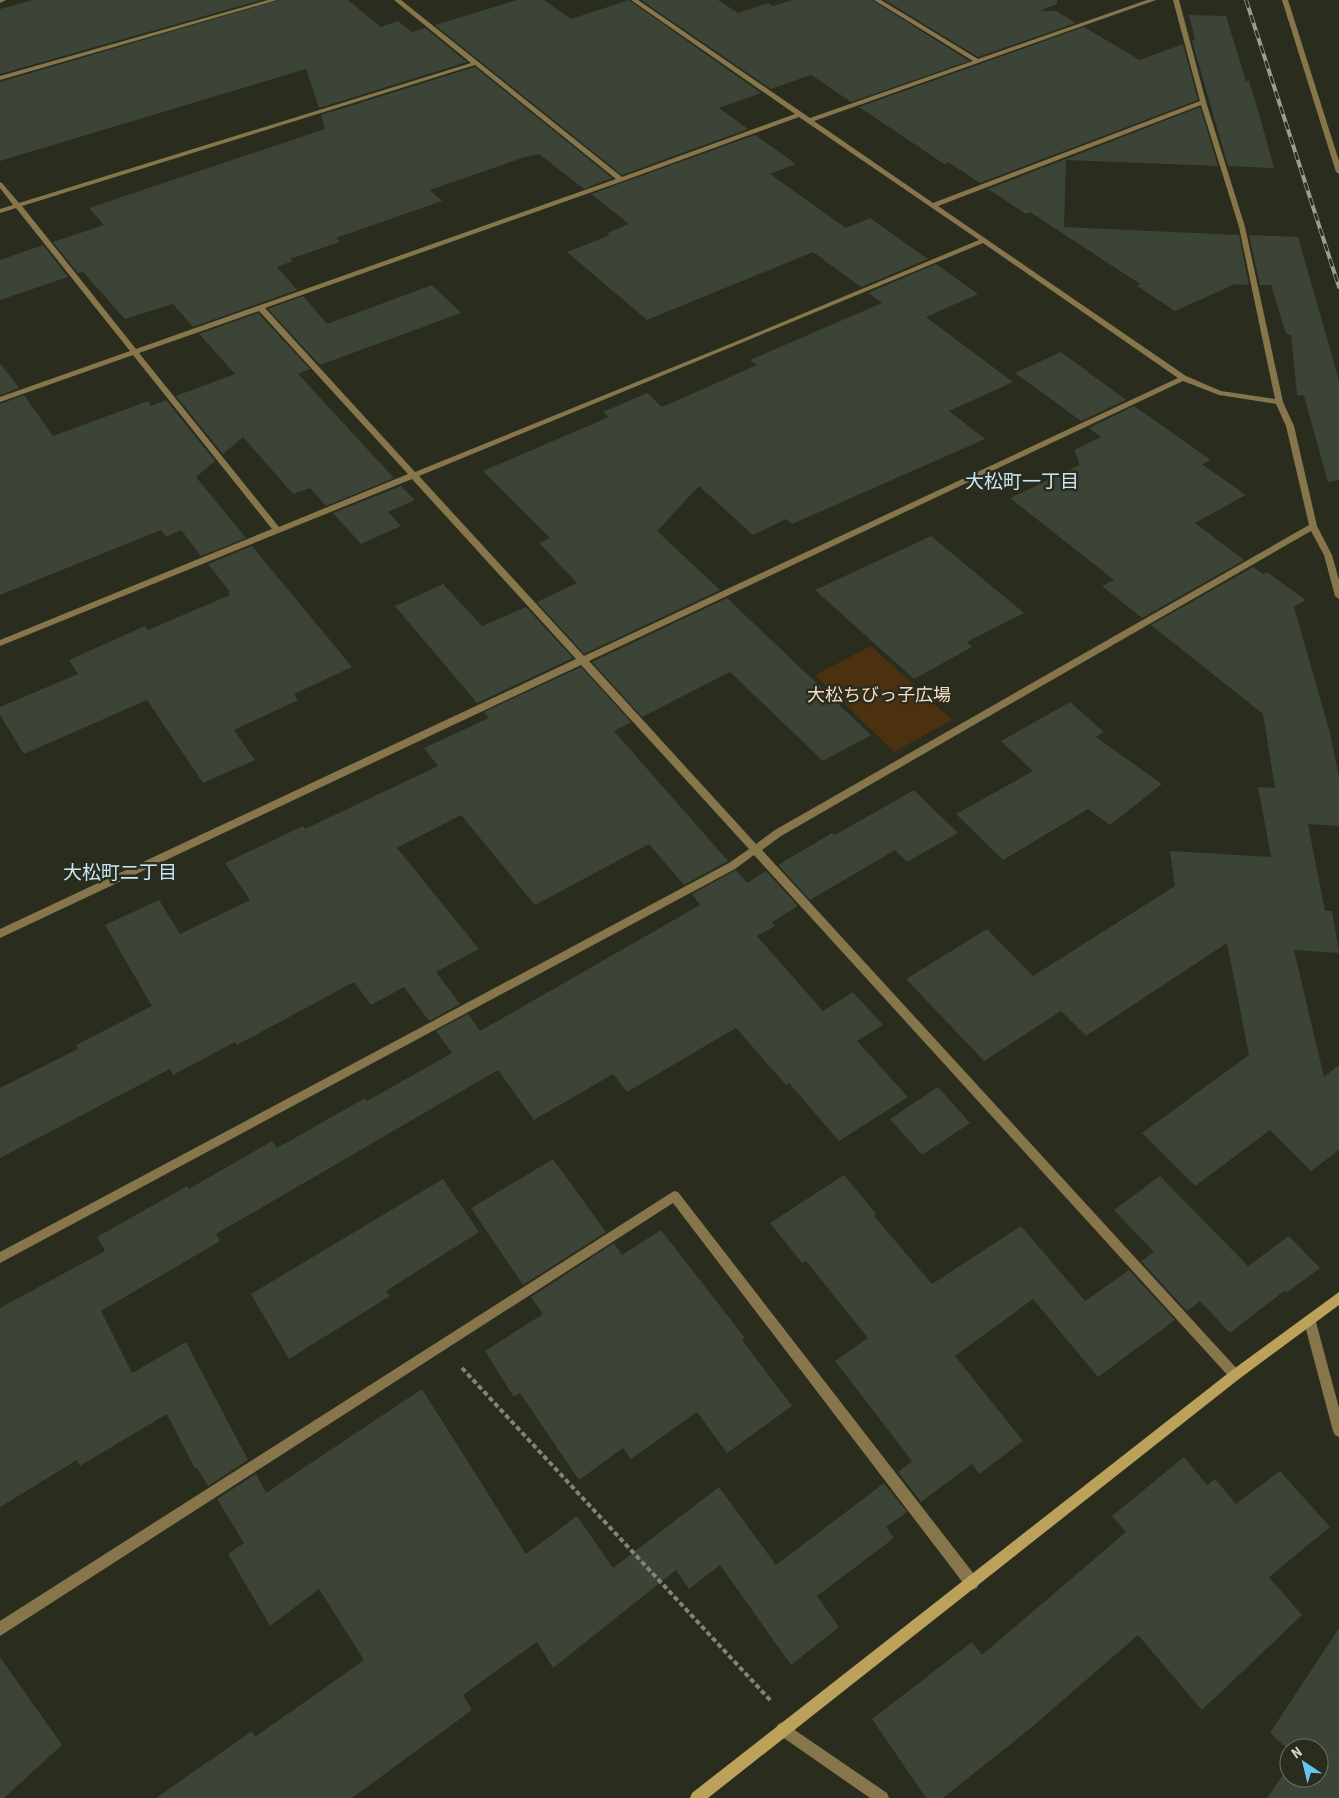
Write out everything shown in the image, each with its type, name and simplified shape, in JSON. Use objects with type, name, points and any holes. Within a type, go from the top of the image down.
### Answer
[{"type":"street","points":[[0,78],[274,0]]},
{"type":"street","points":[[397,0],[621,180]]},
{"type":"street","points":[[634,0],[798,115],[1183,378],[1219,393],[1279,402]]},
{"type":"street","points":[[877,0],[978,62]]},
{"type":"street","points":[[809,122],[1153,0]]},
{"type":"street","points":[[1176,0],[1203,102],[1242,227],[1279,402],[1290,426],[1313,526],[1328,556],[1339,596]]},
{"type":"street","points":[[1285,0],[1339,172]]},
{"type":"street","points":[[0,210],[476,63]]},
{"type":"street","points":[[932,206],[1203,102]]},
{"type":"street","points":[[0,400],[621,180],[798,115]]},
{"type":"street","points":[[0,184],[277,530]]},
{"type":"street","points":[[0,643],[414,474],[527,431],[983,241]]},
{"type":"street","points":[[261,308],[1235,1375]]},
{"type":"street","points":[[0,934],[1183,378]]},
{"type":"street","points":[[0,1258],[732,866],[778,833],[1313,526]]},
{"type":"street","points":[[0,1630],[674,1196],[972,1582]]},
{"type":"street","points":[[697,1798],[1235,1375],[1310,1322],[1339,1298]]},
{"type":"street","points":[[1310,1322],[1339,1431]]},
{"type":"street","points":[[788,1726],[882,1798]]},
{"type":"path","points":[[441,1346],[788,1726]]},
{"type":"green space","name":"大松ちびっ子広場","points":[[871,646],[952,720],[894,752],[815,675]]},
{"type":"building","points":[[33,0],[261,0],[0,74],[0,9]]},
{"type":"building","points":[[279,0],[348,0],[381,27],[398,21],[412,32],[425,28],[467,62],[319,108],[306,69],[0,161],[0,82]]},
{"type":"building","points":[[517,0],[544,0],[571,19],[629,0],[761,93],[719,108],[748,129],[622,175],[435,25]]},
{"type":"building","points":[[641,0],[718,0],[738,13],[768,3],[773,6],[792,0],[872,0],[969,61],[851,102],[811,75],[771,89]]},
{"type":"building","points":[[885,0],[1057,0],[1057,4],[1040,11],[1056,11],[1076,23],[978,57]]},
{"type":"building","points":[[1189,15],[1226,16],[1246,81],[1249,81],[1274,168],[1228,166],[1192,41],[1195,39]]},
{"type":"building","points":[[1084,27],[1140,60],[1183,44],[1198,100],[980,183],[948,162],[944,164],[859,107]]},
{"type":"building","points":[[475,67],[612,178],[584,189],[539,154],[522,158],[430,190],[442,201],[336,238],[340,242],[290,259],[293,261],[277,267],[297,290],[193,327],[173,304],[125,319],[83,272],[78,273],[53,242],[104,225],[89,208],[325,129],[321,115]]},
{"type":"building","points":[[1200,107],[1218,166],[1066,160],[1064,227],[1239,235],[1249,285],[1235,284],[1175,311],[1137,286],[1140,284],[1030,212],[1026,214],[988,189]]},
{"type":"building","points":[[755,135],[796,164],[770,174],[846,228],[870,218],[928,259],[861,287],[813,252],[647,320],[567,252],[610,235],[607,233],[629,224],[591,194]]},
{"type":"building","points":[[1249,235],[1298,237],[1339,380],[1339,480],[1328,482],[1304,396],[1297,395],[1291,335],[1286,334],[1271,285],[1260,285]]},
{"type":"building","points":[[43,245],[68,277],[0,300],[0,260]]},
{"type":"building","points":[[936,264],[978,294],[926,317],[1013,382],[949,411],[985,439],[792,524],[786,519],[753,535],[699,486],[657,531],[720,590],[584,654],[537,602],[577,583],[539,543],[550,538],[483,471],[609,417],[603,412],[647,393],[662,407],[757,365],[750,360],[882,303],[868,293]]},
{"type":"building","points":[[432,285],[461,313],[320,365],[268,309],[303,296],[327,324]]},
{"type":"building","points":[[258,313],[310,369],[298,374],[394,478],[326,506],[310,488],[293,494],[243,437],[223,454],[176,396],[235,374],[199,334]]},
{"type":"building","points":[[1061,352],[1126,400],[1081,421],[1015,373]]},
{"type":"building","points":[[0,363],[19,388],[0,395]]},
{"type":"building","points":[[24,395],[53,436],[148,401],[151,406],[166,400],[215,461],[196,477],[246,538],[201,556],[181,530],[166,537],[161,530],[0,595],[0,404]]},
{"type":"building","points":[[1134,406],[1211,460],[1202,464],[1246,495],[1195,523],[1244,560],[1142,618],[1102,586],[1114,580],[1010,498],[1080,465],[1074,450],[1101,437],[1089,428]]},
{"type":"building","points":[[401,486],[415,500],[388,512],[401,526],[361,544],[333,513]]},
{"type":"building","points":[[931,536],[1024,613],[967,642],[972,647],[914,679],[815,590]]},
{"type":"building","points":[[252,546],[352,667],[294,694],[298,700],[234,730],[255,760],[203,783],[147,700],[24,754],[0,715],[0,707],[78,674],[69,660],[145,626],[148,630],[230,595],[228,593],[230,592],[208,564]]},
{"type":"building","points":[[1253,567],[1263,574],[1267,572],[1306,600],[1294,607],[1330,733],[1339,777],[1339,826],[1308,824],[1325,911],[1332,911],[1339,953],[1294,950],[1324,1077],[1339,1065],[1339,1150],[1311,1171],[1270,1130],[1195,1186],[1142,1133],[1249,1055],[1227,943],[1086,1036],[1061,1011],[984,1061],[906,979],[987,929],[1033,976],[1175,886],[1170,851],[1271,857],[1258,787],[1275,788],[1263,714],[1151,625]]},
{"type":"building","points":[[443,584],[482,626],[526,607],[573,658],[477,703],[395,606]]},
{"type":"building","points":[[727,598],[871,735],[823,761],[730,672],[642,717],[592,662]]},
{"type":"building","points":[[581,667],[631,722],[614,731],[728,861],[684,885],[649,844],[535,905],[461,815],[397,848],[479,949],[436,972],[460,1004],[429,1021],[404,987],[371,1005],[354,982],[237,1045],[235,1042],[173,1075],[170,1069],[0,1158],[0,1088],[78,1049],[76,1045],[152,1006],[105,925],[159,900],[180,934],[250,900],[225,863],[303,826],[305,829],[438,766],[424,748],[489,718],[484,712]]},
{"type":"building","points":[[1070,702],[1104,732],[1096,737],[1162,784],[1110,825],[1088,809],[1003,860],[956,814],[1033,771],[1001,741]]},
{"type":"building","points":[[914,790],[958,833],[907,862],[895,850],[810,900],[778,865],[832,833],[835,835]]},
{"type":"building","points":[[736,870],[747,883],[766,871],[798,906],[772,922],[775,926],[757,936],[823,1011],[853,992],[883,1025],[857,1041],[908,1097],[839,1141],[789,1083],[786,1085],[736,1028],[627,1092],[613,1074],[534,1120],[498,1070],[216,1234],[220,1241],[101,1311],[132,1373],[186,1342],[248,1460],[208,1486],[197,1468],[195,1469],[167,1414],[80,1466],[77,1460],[0,1507],[0,1308],[105,1251],[97,1237],[187,1186],[189,1189],[272,1141],[277,1148],[365,1098],[367,1101],[452,1053],[436,1031],[468,1014],[480,1031],[700,905],[692,894]]},
{"type":"building","points":[[938,1087],[970,1123],[922,1155],[890,1119]]},
{"type":"building","points":[[553,1159],[606,1232],[523,1285],[471,1208]]},
{"type":"building","points":[[844,1175],[876,1214],[874,1216],[932,1284],[1021,1226],[1085,1301],[1129,1270],[1175,1320],[1098,1377],[1033,1299],[955,1356],[1023,1441],[979,1474],[972,1464],[921,1502],[898,1472],[912,1461],[835,1361],[868,1338],[806,1261],[802,1263],[770,1223]]},
{"type":"building","points":[[1160,1176],[1248,1266],[1289,1236],[1320,1268],[1286,1293],[1284,1291],[1230,1333],[1200,1301],[1187,1311],[1141,1261],[1154,1252],[1114,1210]]},
{"type":"building","points":[[443,1179],[479,1232],[386,1291],[390,1296],[289,1359],[251,1294]]},
{"type":"building","points":[[661,1230],[745,1338],[742,1340],[792,1406],[727,1453],[697,1412],[631,1459],[623,1448],[579,1480],[520,1393],[514,1397],[485,1351],[543,1314],[531,1297],[614,1243],[622,1255]]},
{"type":"building","points":[[422,1389],[526,1554],[577,1516],[613,1568],[719,1487],[776,1565],[884,1483],[907,1512],[886,1527],[894,1538],[817,1596],[839,1627],[791,1665],[720,1565],[689,1589],[676,1570],[553,1668],[537,1642],[463,1695],[472,1710],[352,1798],[156,1798],[252,1731],[255,1737],[364,1660],[319,1589],[270,1626],[228,1554],[244,1543],[217,1499],[256,1474],[266,1493]]},
{"type":"building","points":[[1184,1457],[1207,1485],[1215,1479],[1236,1504],[1280,1471],[1330,1527],[1269,1577],[1302,1615],[1202,1710],[1138,1635],[1032,1727],[943,1798],[926,1798],[872,1719],[972,1642],[982,1655],[1126,1532],[1112,1516]]},
{"type":"building","points":[[1339,1628],[1339,1798],[1267,1798],[1279,1781],[1279,1788],[1329,1788],[1329,1738],[1279,1738],[1279,1741],[1270,1733]]},
{"type":"building","points":[[0,1657],[62,1745],[4,1798],[0,1798]]},
{"type":"railway","points":[[1246,0],[1339,287]]},
{"type":"district","name":"大松町一丁目","points":[[1022,481]]},
{"type":"district","name":"大松町二丁目","points":[[120,872]]}]
